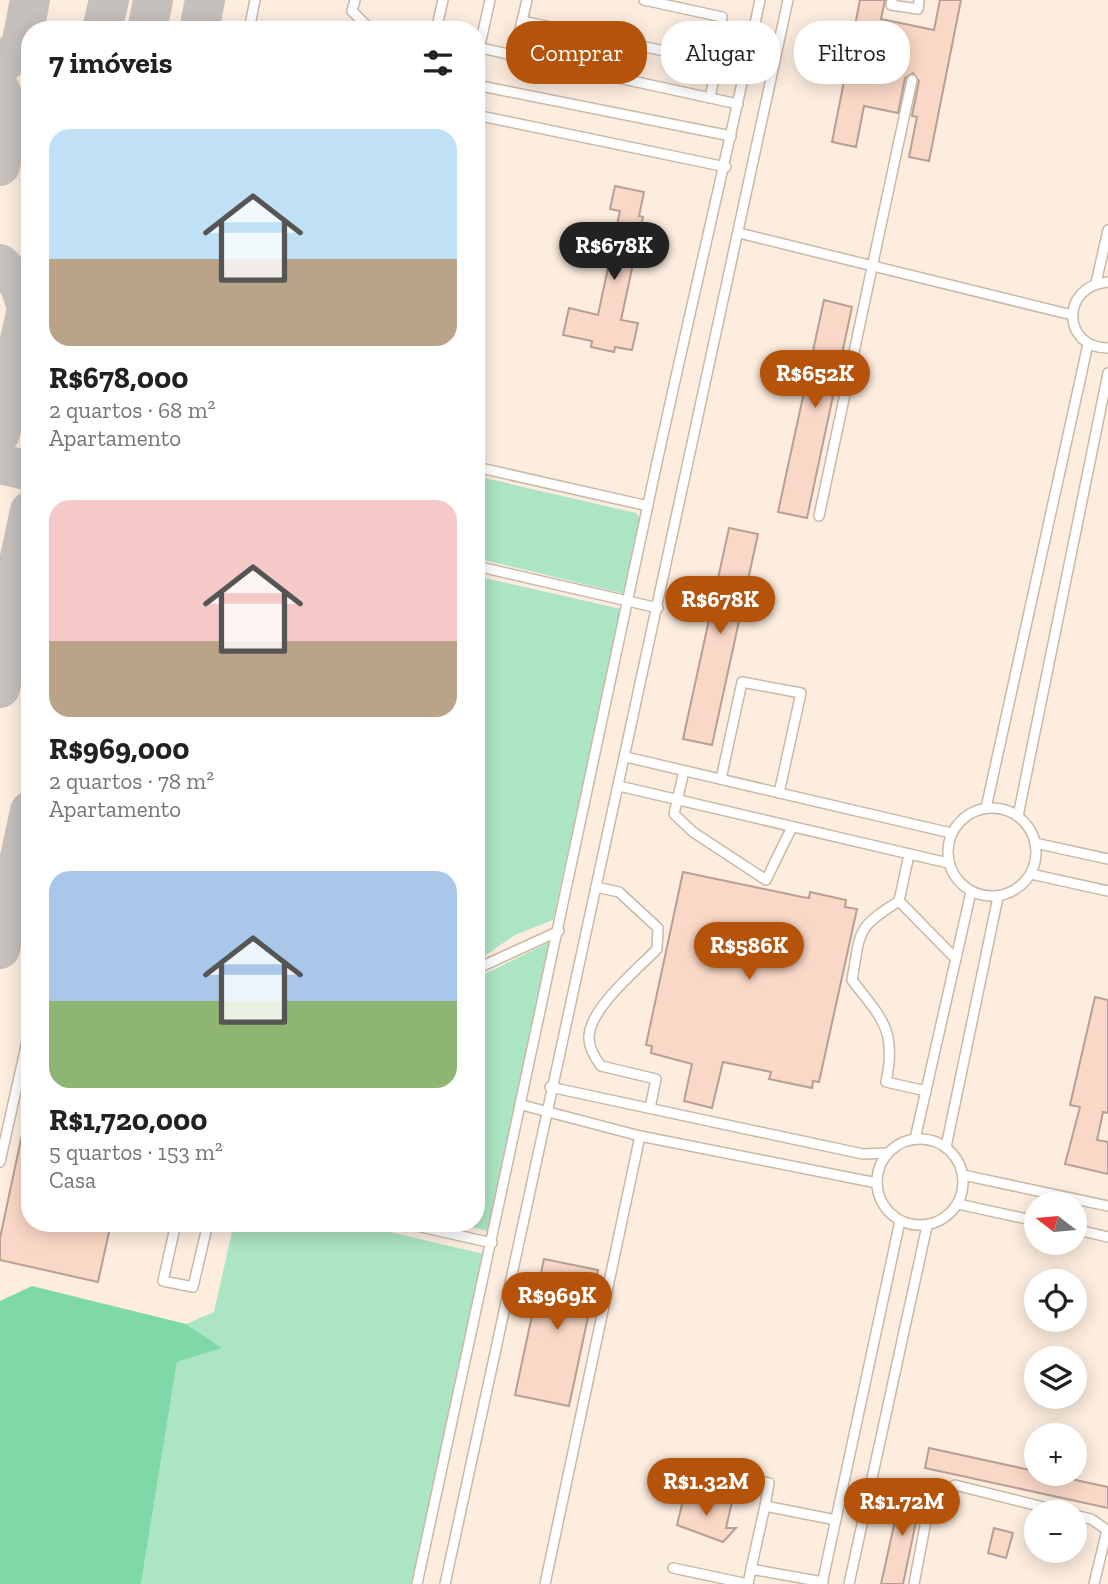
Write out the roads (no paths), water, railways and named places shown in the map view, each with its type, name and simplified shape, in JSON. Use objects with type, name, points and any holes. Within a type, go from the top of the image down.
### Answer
[{"type":"lane","points":[[250,21],[255,0]]},
{"type":"lane","points":[[355,0],[352,11],[362,21]]},
{"type":"lane","points":[[438,21],[443,0]]},
{"type":"lane","points":[[485,21],[490,0]]},
{"type":"lane","points":[[527,0],[522,20],[661,50]]},
{"type":"lane","points":[[644,0],[722,17],[722,21]]},
{"type":"lane","points":[[418,1584],[523,1104],[648,506],[726,167],[760,0]]},
{"type":"lane","points":[[444,1584],[788,0]]},
{"type":"lane","points":[[892,0],[891,5],[918,9],[919,0]]},
{"type":"lane","points":[[485,49],[506,53]]},
{"type":"lane","points":[[819,516],[875,265],[912,80]]},
{"type":"lane","points":[[646,84],[738,104]]},
{"type":"lane","points":[[710,98],[713,84]]},
{"type":"lane","points":[[485,87],[732,136]]},
{"type":"lane","points":[[485,117],[726,167]]},
{"type":"lane","points":[[1096,283],[1108,229]]},
{"type":"lane","points":[[739,233],[1072,315]]},
{"type":"lane","points":[[1108,282],[1096,283],[1078,297],[1072,315],[1074,327],[1088,344],[1108,348]]},
{"type":"lane","points":[[986,808],[1088,344]]},
{"type":"lane","points":[[1018,816],[1108,373]]},
{"type":"lane","points":[[485,469],[648,506]]},
{"type":"lane","points":[[485,568],[658,608]]},
{"type":"lane","points":[[721,779],[742,682],[801,693],[779,793]]},
{"type":"lane","points":[[625,757],[951,834]]},
{"type":"lane","points":[[684,771],[674,814],[693,832],[766,880],[792,827]]},
{"type":"lane","points":[[619,786],[948,863]]},
{"type":"lane","points":[[986,808],[1005,809],[1018,816],[1026,823],[1037,852],[1031,874],[1010,894],[998,897],[971,892],[955,877],[948,863],[947,849],[951,834],[959,822],[972,812],[986,808]]},
{"type":"lane","points":[[1035,844],[1108,859]]},
{"type":"lane","points":[[909,855],[899,901],[868,920],[860,934],[852,980],[883,1020],[892,1051],[886,1082],[926,1091]]},
{"type":"lane","points":[[1031,874],[1108,891]]},
{"type":"lane","points":[[596,887],[619,892],[658,928],[657,949],[593,1018],[589,1038],[593,1055],[601,1066],[656,1079],[650,1108]]},
{"type":"lane","points":[[915,1139],[971,892]]},
{"type":"lane","points":[[946,1147],[998,897]]},
{"type":"lane","points":[[899,901],[956,959]]},
{"type":"lane","points":[[485,965],[559,931]]},
{"type":"lane","points":[[0,1163],[21,1068]]},
{"type":"lane","points":[[550,1087],[863,1154],[888,1153],[915,1139],[932,1140],[946,1147],[958,1161],[964,1175],[962,1196],[958,1204],[941,1221],[927,1226],[900,1221],[885,1208],[878,1195],[881,1164],[888,1153]]},
{"type":"lane","points":[[523,1104],[547,1113],[640,1136],[877,1184]]},
{"type":"lane","points":[[545,1584],[640,1136]]},
{"type":"lane","points":[[964,1175],[1108,1206]]},
{"type":"lane","points":[[958,1204],[1024,1218]]},
{"type":"lane","points":[[751,1569],[823,1583],[900,1221]]},
{"type":"lane","points":[[849,1584],[927,1226]]},
{"type":"lane","points":[[174,1232],[163,1281],[193,1287],[206,1232]]},
{"type":"lane","points":[[444,1232],[492,1243]]},
{"type":"lane","points":[[1087,1232],[1108,1237]]},
{"type":"lane","points":[[673,1568],[748,1584],[769,1483],[697,1468]]},
{"type":"lane","points":[[914,1584],[929,1505],[941,1492],[955,1485],[1024,1502]]},
{"type":"lane","points":[[765,1506],[836,1520]]},
{"type":"lane","points":[[1087,1518],[1107,1530],[1094,1584]]}]
